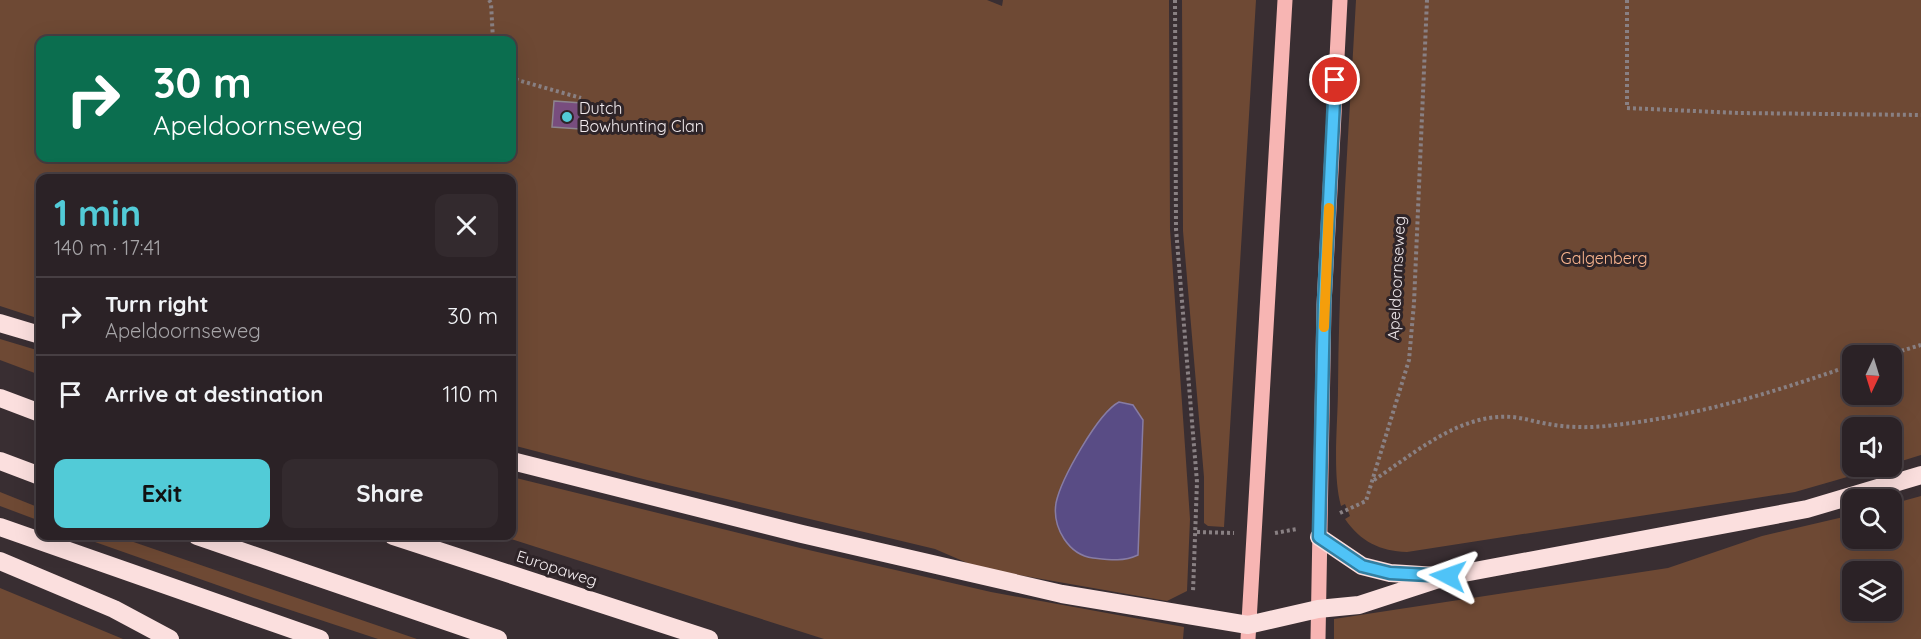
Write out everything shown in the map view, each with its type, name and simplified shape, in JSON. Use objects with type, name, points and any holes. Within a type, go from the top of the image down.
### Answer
[{"type":"highway","points":[[0,323],[36,334]]},
{"type":"highway","points":[[0,398],[36,412]]},
{"type":"highway","points":[[0,461],[36,474]]},
{"type":"highway","points":[[516,462],[802,534],[1039,589],[1191,615],[1248,632],[1318,609],[1359,604],[1448,576],[1807,509],[1921,474]]},
{"type":"highway","points":[[0,526],[36,539]]},
{"type":"highway","points":[[1319,529],[1362,566],[1390,573],[1448,576]]},
{"type":"highway","points":[[40,540],[320,639]]},
{"type":"highway","points":[[209,540],[498,639]]},
{"type":"highway","name":"Europaweg","points":[[405,540],[710,639]]},
{"type":"highway","points":[[0,561],[114,609],[170,639]]},
{"type":"main road","points":[[1248,632],[1285,0]]},
{"type":"main road","points":[[1318,639],[1324,305],[1340,0]]},
{"type":"path","points":[[489,0],[493,36]]},
{"type":"path","points":[[1175,0],[1176,229],[1197,482],[1197,532],[1191,615]]},
{"type":"path","name":"Apeldoornseweg","points":[[1197,532],[1284,533],[1319,529],[1366,501],[1409,360],[1414,303],[1427,0]]},
{"type":"path","points":[[1628,0],[1628,108],[1738,113],[1921,115]]},
{"type":"path","points":[[516,80],[581,98]]},
{"type":"path","points":[[1902,351],[1921,345]]},
{"type":"path","points":[[1374,480],[1439,438],[1475,421],[1513,417],[1572,427],[1615,425],[1690,413],[1793,386],[1842,369]]},
{"type":"green space","points":[[0,0],[987,0],[1002,6],[1003,0],[1169,0],[1170,229],[1190,519],[1187,591],[1167,601],[979,568],[935,549],[516,446],[516,174],[36,174],[36,318],[0,306]]},
{"type":"green space","points":[[1182,0],[1256,0],[1224,527],[1208,526],[1204,523],[1204,477],[1183,231]]},
{"type":"green space","name":"Galgenberg","points":[[1356,0],[1921,0],[1921,455],[1902,461],[1902,417],[1842,417],[1842,477],[1847,477],[1795,492],[1407,552],[1388,550],[1372,544],[1358,534],[1345,519],[1350,516],[1345,504],[1341,506],[1338,493],[1336,464],[1340,291]]},
{"type":"green space","points":[[0,339],[36,350],[36,374],[0,360]]},
{"type":"green space","points":[[516,478],[991,592],[1184,627],[1183,639],[824,639],[515,540]]},
{"type":"green space","points":[[0,492],[36,506],[36,520],[0,506]]},
{"type":"green space","points":[[1921,496],[1921,639],[1334,639],[1334,619],[1668,568],[1762,536],[1842,517],[1842,549],[1902,549],[1902,501]]},
{"type":"green space","points":[[89,540],[128,540],[417,639],[378,639]]},
{"type":"green space","points":[[0,588],[123,639],[0,639]]},
{"type":"shaded area","points":[[1119,402],[1133,405],[1143,420],[1138,555],[1122,560],[1111,560],[1084,556],[1070,546],[1060,531],[1055,512],[1059,492],[1091,432],[1110,409]]},
{"type":"building","points":[[554,101],[582,103],[580,129],[552,127]]},
{"type":"slow traffic","points":[[1324,327],[1329,208]]},
{"type":"place","name":"Dutch Bowhunting Clan","points":[[567,117]]},
{"type":"route","points":[[1335,80],[1324,305],[1319,537],[1362,566],[1390,573],[1448,576]]}]
